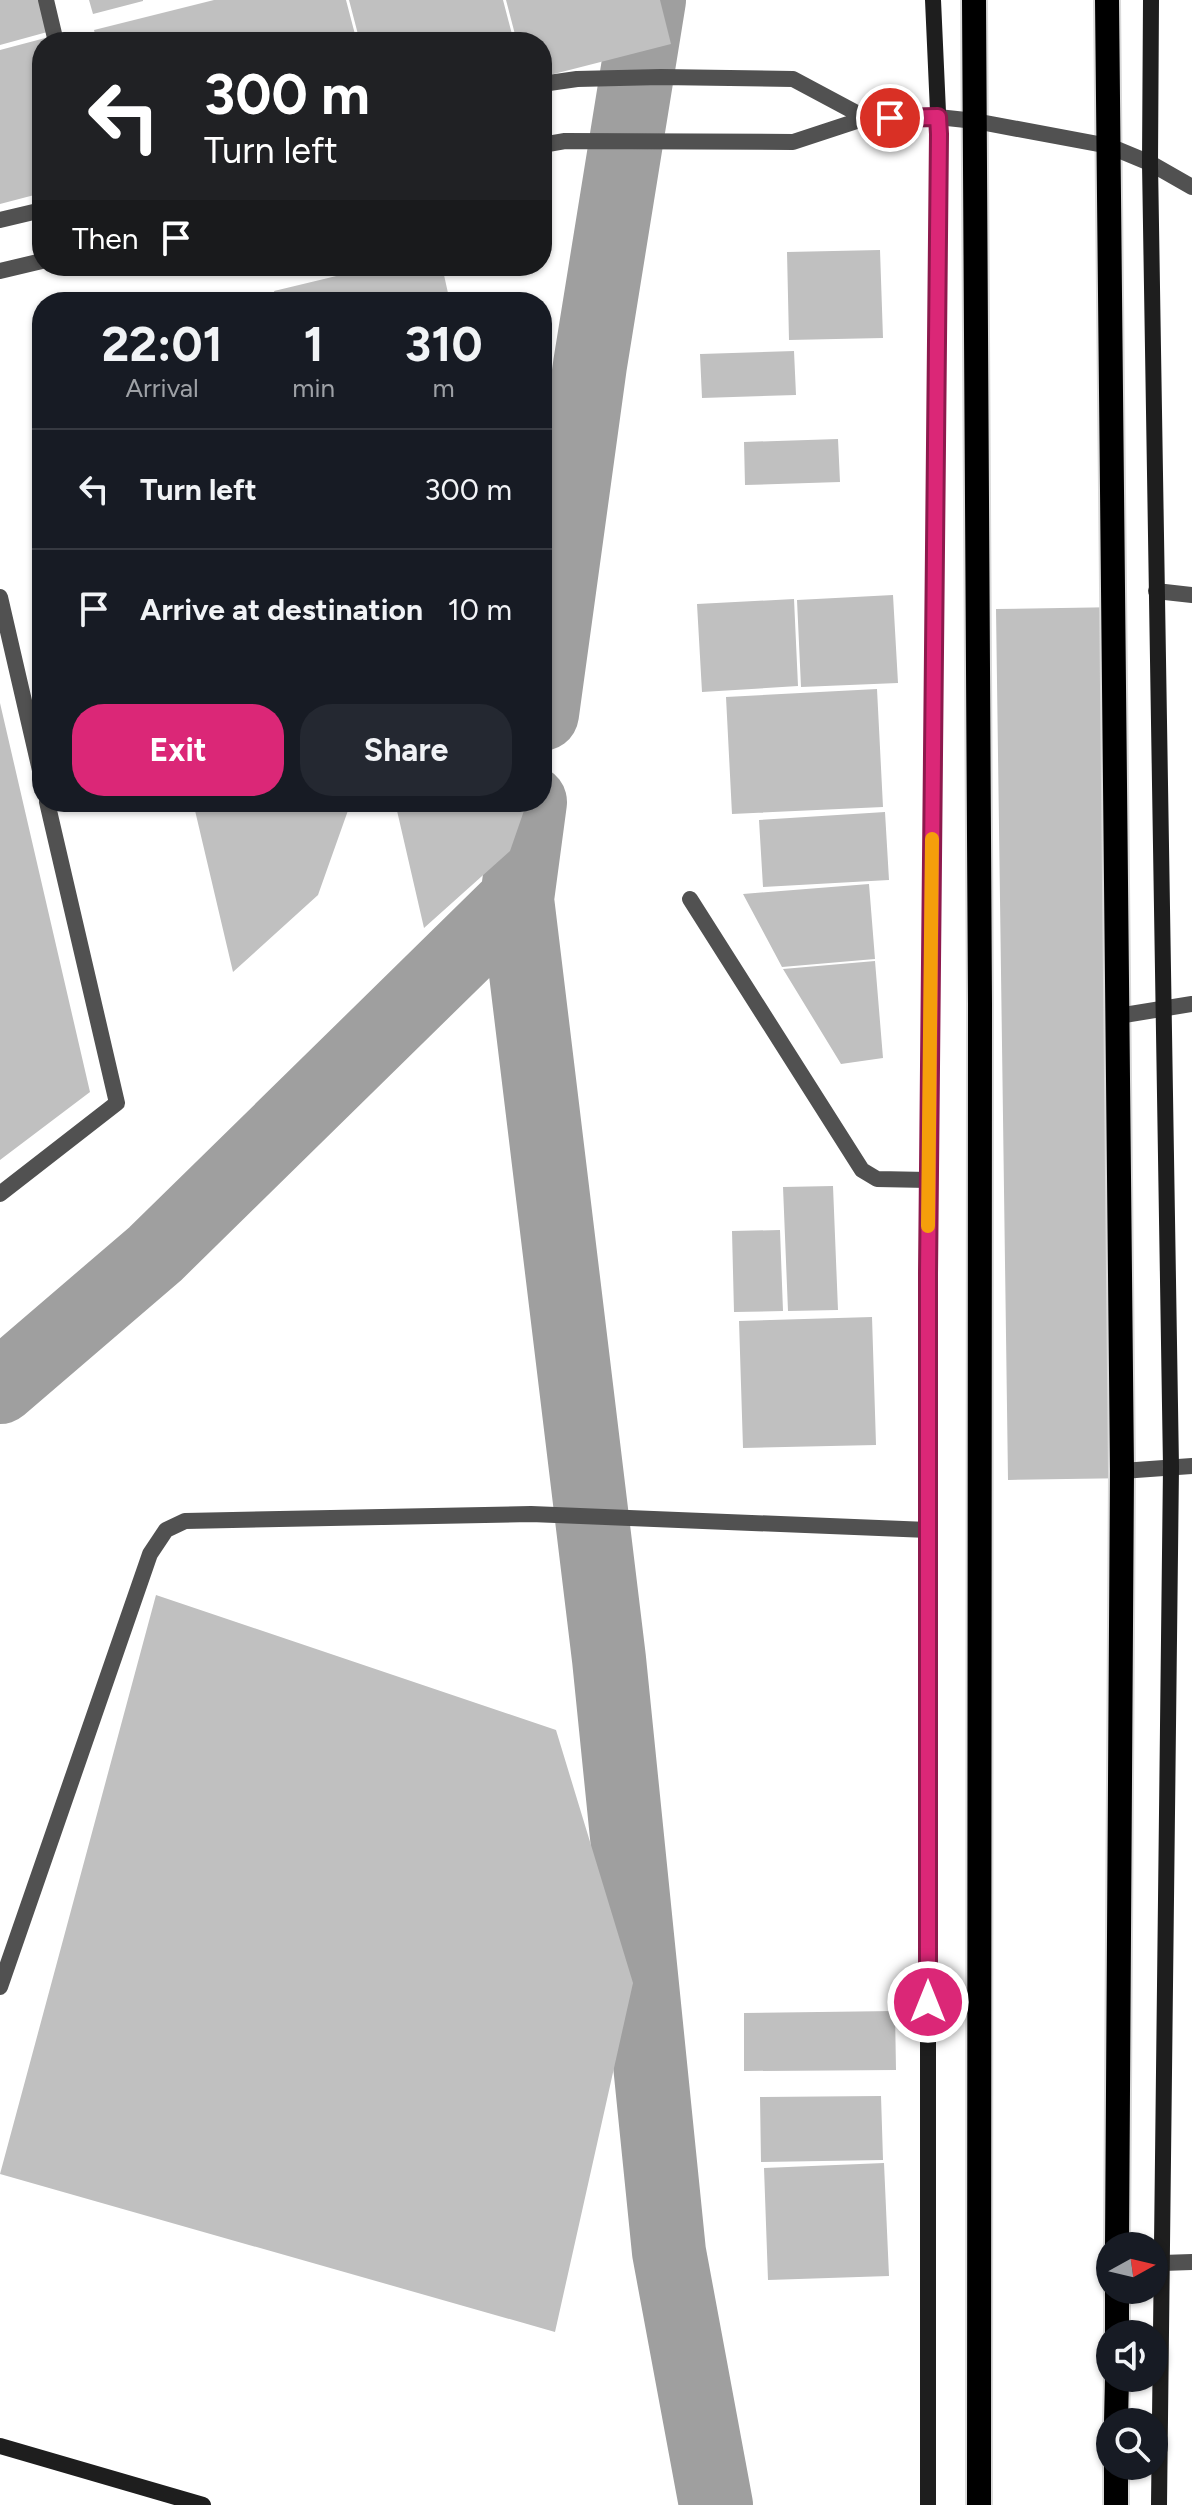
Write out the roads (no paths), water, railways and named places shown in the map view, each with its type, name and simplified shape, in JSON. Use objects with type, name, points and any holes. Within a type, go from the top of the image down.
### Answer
[{"type":"highway","points":[[974,0],[980,972],[979,2505]]},
{"type":"highway","points":[[1107,0],[1122,1471],[1117,2232]]},
{"type":"highway","points":[[1116,2480],[1116,2505]]},
{"type":"street","points":[[46,0],[54,32]]},
{"type":"street","points":[[928,2505],[928,1180],[938,117],[933,0]]},
{"type":"street","points":[[1151,0],[1150,163],[1171,1467],[1162,2232]]},
{"type":"street","points":[[552,83],[661,77],[793,79],[866,118]]},
{"type":"street","points":[[552,143],[793,142],[866,118],[938,117],[1109,146],[1150,163],[1192,187]]},
{"type":"street","points":[[0,220],[32,212]]},
{"type":"street","points":[[0,271],[32,263]]},
{"type":"street","points":[[1156,591],[1192,595]]},
{"type":"street","points":[[0,597],[32,736]]},
{"type":"street","points":[[0,1194],[117,1103],[49,812]]},
{"type":"street","points":[[690,899],[862,1170],[877,1179],[928,1180]]},
{"type":"street","points":[[1118,1016],[1192,1004]]},
{"type":"street","points":[[1122,1471],[1192,1466]]},
{"type":"street","points":[[0,1987],[150,1554],[166,1530],[185,1521],[531,1514],[928,1530]]},
{"type":"street","points":[[1168,2263],[1192,2262]]},
{"type":"street","points":[[1159,2505],[1161,2304]]},
{"type":"street","points":[[0,2446],[203,2505]]},
{"type":"waterway","points":[[552,641],[590,365],[649,0]]},
{"type":"waterway","points":[[517,899],[529,812]]},
{"type":"waterway","points":[[0,1387],[155,1254],[517,899],[609,1659],[669,2252],[716,2505]]}]
